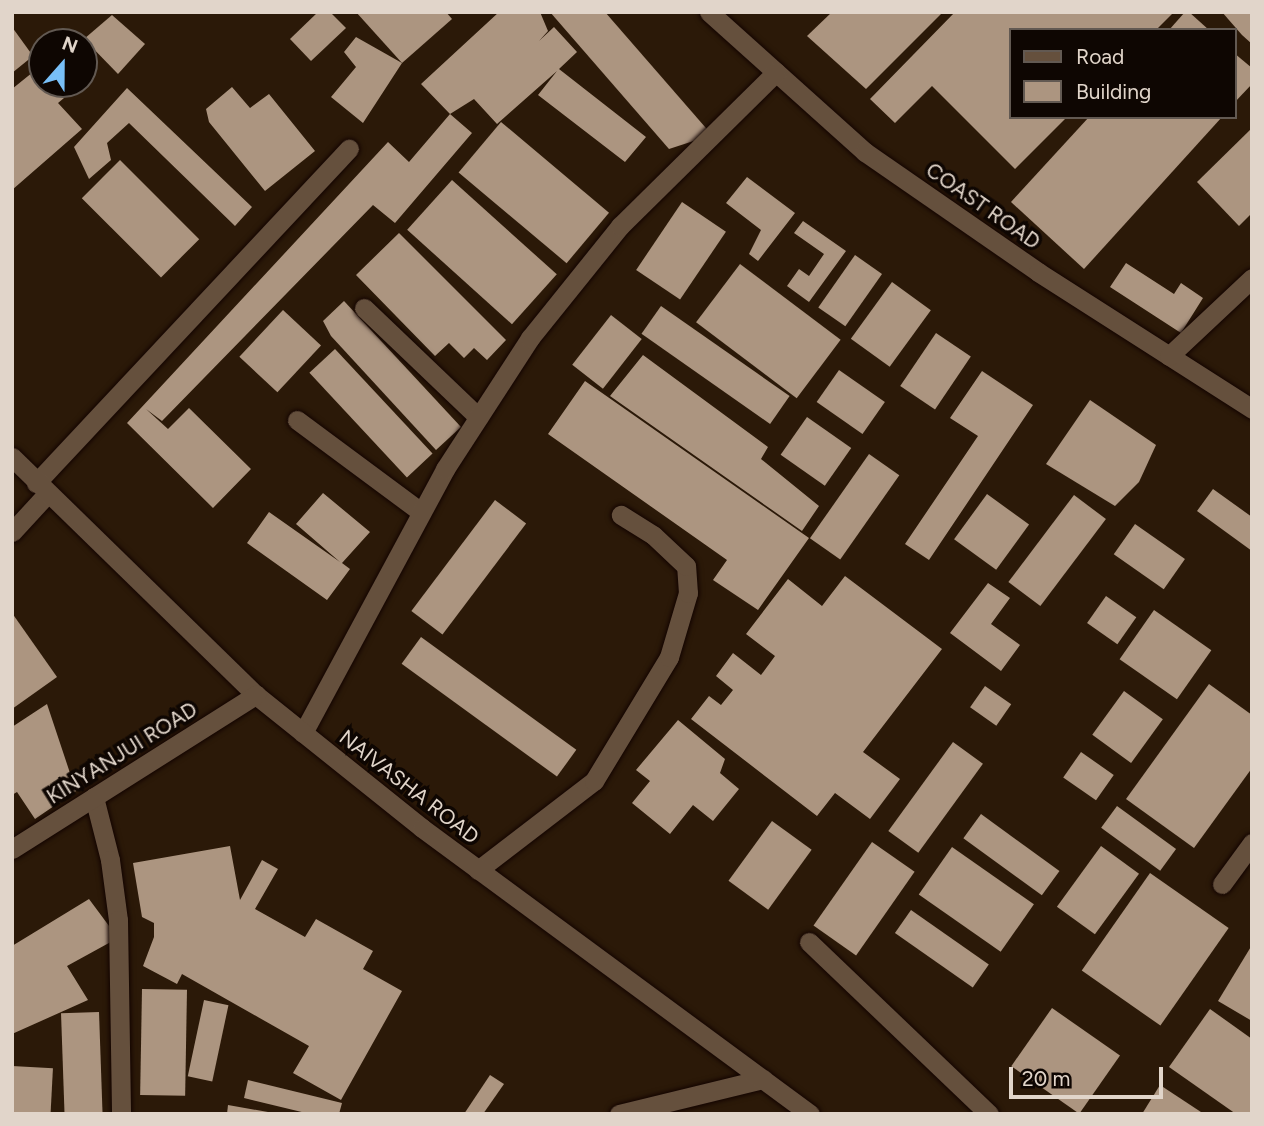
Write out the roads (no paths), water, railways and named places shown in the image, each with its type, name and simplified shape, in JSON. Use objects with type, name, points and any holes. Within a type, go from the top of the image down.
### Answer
[{"type":"street","name":"COAST ROAD","points":[[709,12],[865,152],[1252,410]]},
{"type":"street","points":[[303,733],[421,512],[478,417],[530,338],[621,226],[776,72]]},
{"type":"street","points":[[12,532],[41,489],[349,148]]},
{"type":"street","points":[[1169,356],[1252,278]]},
{"type":"street","points":[[364,308],[478,417]]},
{"type":"street","points":[[297,420],[421,512]]},
{"type":"street","name":"NAIVASHA ROAD","points":[[12,457],[41,489],[256,695],[478,870],[810,1114]]},
{"type":"street","points":[[478,870],[594,781],[669,657],[688,593],[685,566],[653,535],[621,515]]},
{"type":"street","name":"KINYANJUI ROAD","points":[[12,849],[256,695]]},
{"type":"street","points":[[94,797],[110,860],[118,919],[121,1114]]},
{"type":"street","points":[[1222,884],[1252,843]]},
{"type":"street","points":[[809,942],[989,1114]]},
{"type":"street","points":[[619,1114],[763,1079]]}]
